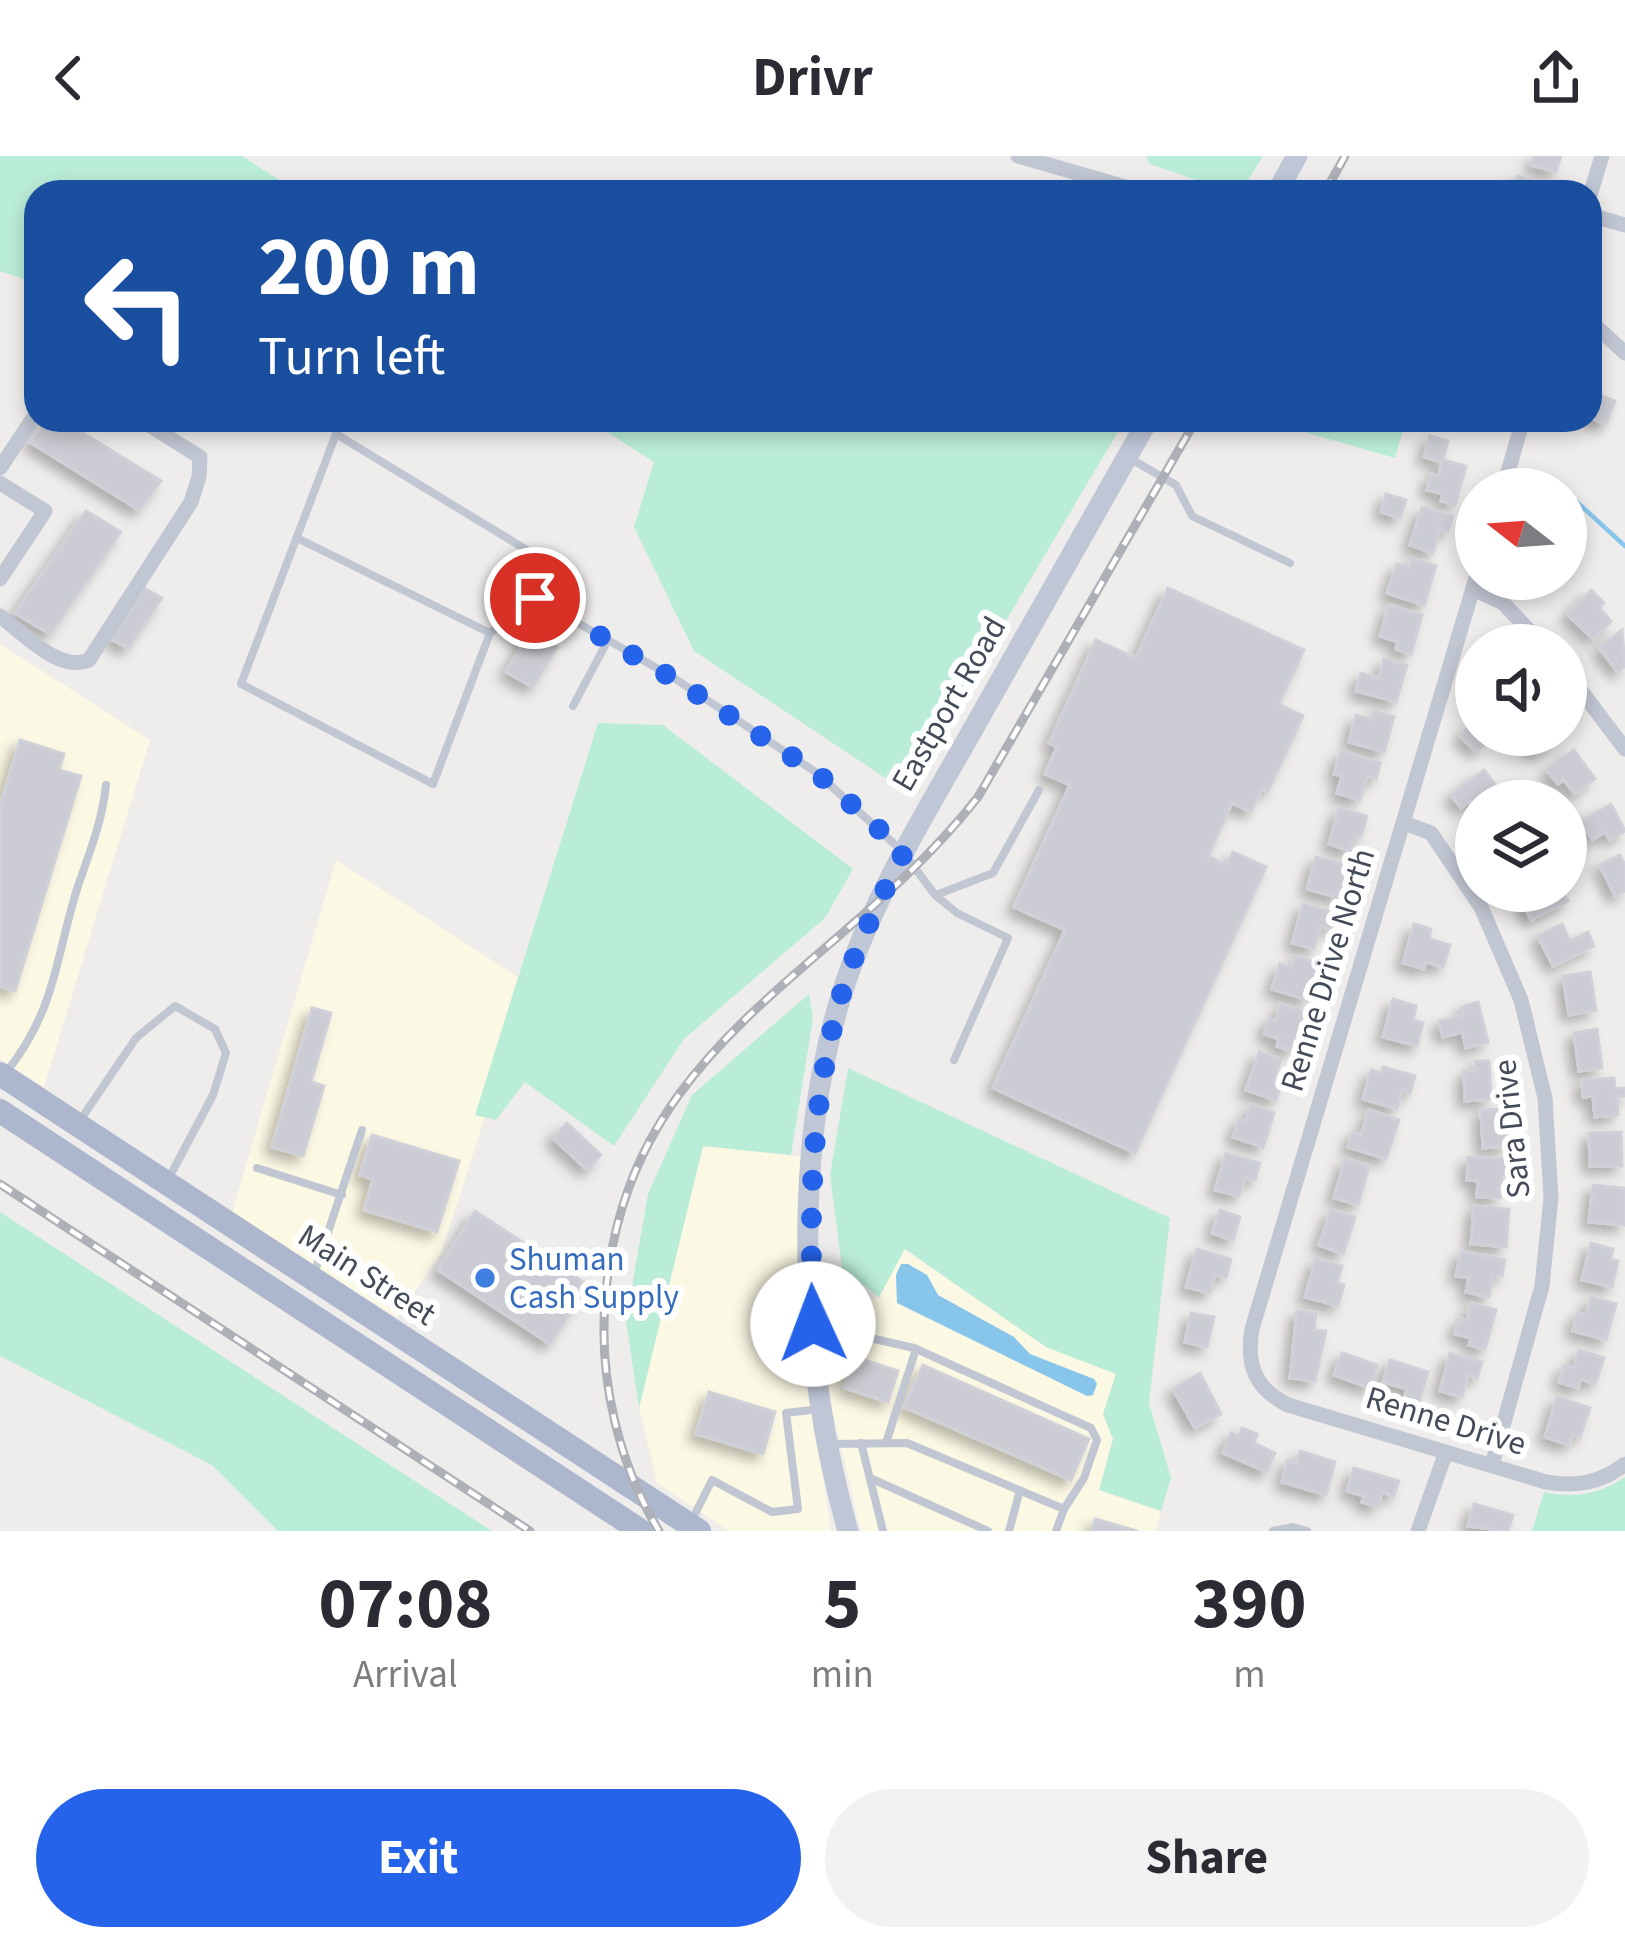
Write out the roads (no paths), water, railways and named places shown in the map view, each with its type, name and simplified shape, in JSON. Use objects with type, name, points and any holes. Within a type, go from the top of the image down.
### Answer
[{"type":"main road","name":"Main Street","points":[[2,1075],[694,1528]]},
{"type":"main road","name":"Main Street","points":[[0,1112],[641,1531]]},
{"type":"street","points":[[1018,156],[1101,180]]},
{"type":"street","points":[[1602,332],[1625,353]]},
{"type":"street","points":[[0,468],[24,432]]},
{"type":"street","points":[[0,616],[61,661],[78,665],[89,660],[191,502],[200,477],[200,457],[160,432]]},
{"type":"street","name":"Eastport Road","points":[[848,1531],[820,1409],[813,1324],[815,1133],[830,1040],[855,955],[904,852],[1141,432]]},
{"type":"street","points":[[1509,468],[1520,432]]},
{"type":"street","points":[[0,483],[45,511],[0,579]]},
{"type":"street","name":"Renne Drive North","points":[[1256,1380],[1248,1349],[1252,1329],[1469,600]]},
{"type":"street","points":[[1498,600],[1523,624]]},
{"type":"street","points":[[1587,699],[1625,749]]},
{"type":"street","name":"Sara Drive","points":[[1404,823],[1431,833],[1481,907],[1521,1000],[1545,1098],[1551,1198],[1543,1286],[1492,1466]]},
{"type":"street","points":[[60,1151],[78,1125]]},
{"type":"street","points":[[433,1395],[451,1369]]},
{"type":"street","name":"Renne Drive","points":[[1256,1380],[1288,1405],[1565,1485],[1595,1481],[1625,1464]]},
{"type":"street","points":[[1418,1531],[1445,1452]]},
{"type":"lane","points":[[336,434],[540,558],[535,598],[490,633],[434,784],[241,684],[336,434]]},
{"type":"lane","points":[[1127,457],[1176,485],[1192,516],[1290,563]]},
{"type":"lane","points":[[299,539],[490,633]]},
{"type":"lane","points":[[535,598],[674,679],[817,773],[904,852],[935,896],[957,913],[1008,938],[954,1060]]},
{"type":"lane","points":[[573,706],[608,640]]},
{"type":"lane","points":[[2,1075],[31,1040],[45,1013],[78,888],[102,823],[106,785]]},
{"type":"lane","points":[[935,896],[993,873],[1039,790]]},
{"type":"lane","points":[[78,1125],[100,1085],[136,1038],[175,1006],[215,1029],[226,1053],[213,1095],[166,1183]]},
{"type":"lane","points":[[312,1278],[362,1130]]},
{"type":"lane","points":[[257,1168],[342,1195]]},
{"type":"lane","points":[[813,1324],[916,1349],[1091,1428],[1097,1440],[1084,1478],[1056,1531]]},
{"type":"lane","points":[[886,1443],[916,1349]]},
{"type":"lane","points":[[694,1528],[712,1480],[772,1512],[797,1509],[786,1413],[820,1409]]},
{"type":"lane","points":[[861,1443],[884,1531]]},
{"type":"lane","points":[[826,1444],[907,1443],[1064,1509]]},
{"type":"lane","points":[[870,1478],[988,1531]]},
{"type":"lane","points":[[1009,1531],[1020,1490]]},
{"type":"lane","points":[[1273,1531],[1292,1527],[1307,1531]]},
{"type":"water","points":[[901,1264],[927,1275],[938,1295],[1014,1337],[1030,1354],[1094,1379],[1093,1395],[897,1303],[896,1275]]},
{"type":"waterway","points":[[1587,511],[1625,546]]},
{"type":"railway","points":[[1332,180],[1345,156]]},
{"type":"railway","points":[[659,1531],[623,1450],[609,1392],[604,1332],[620,1213],[651,1139],[694,1075],[745,1019],[922,860],[978,797],[1189,432]]},
{"type":"railway","points":[[0,1184],[530,1531]]},
{"type":"place","name":"Shuman Cash Supply","points":[[485,1278]]}]
